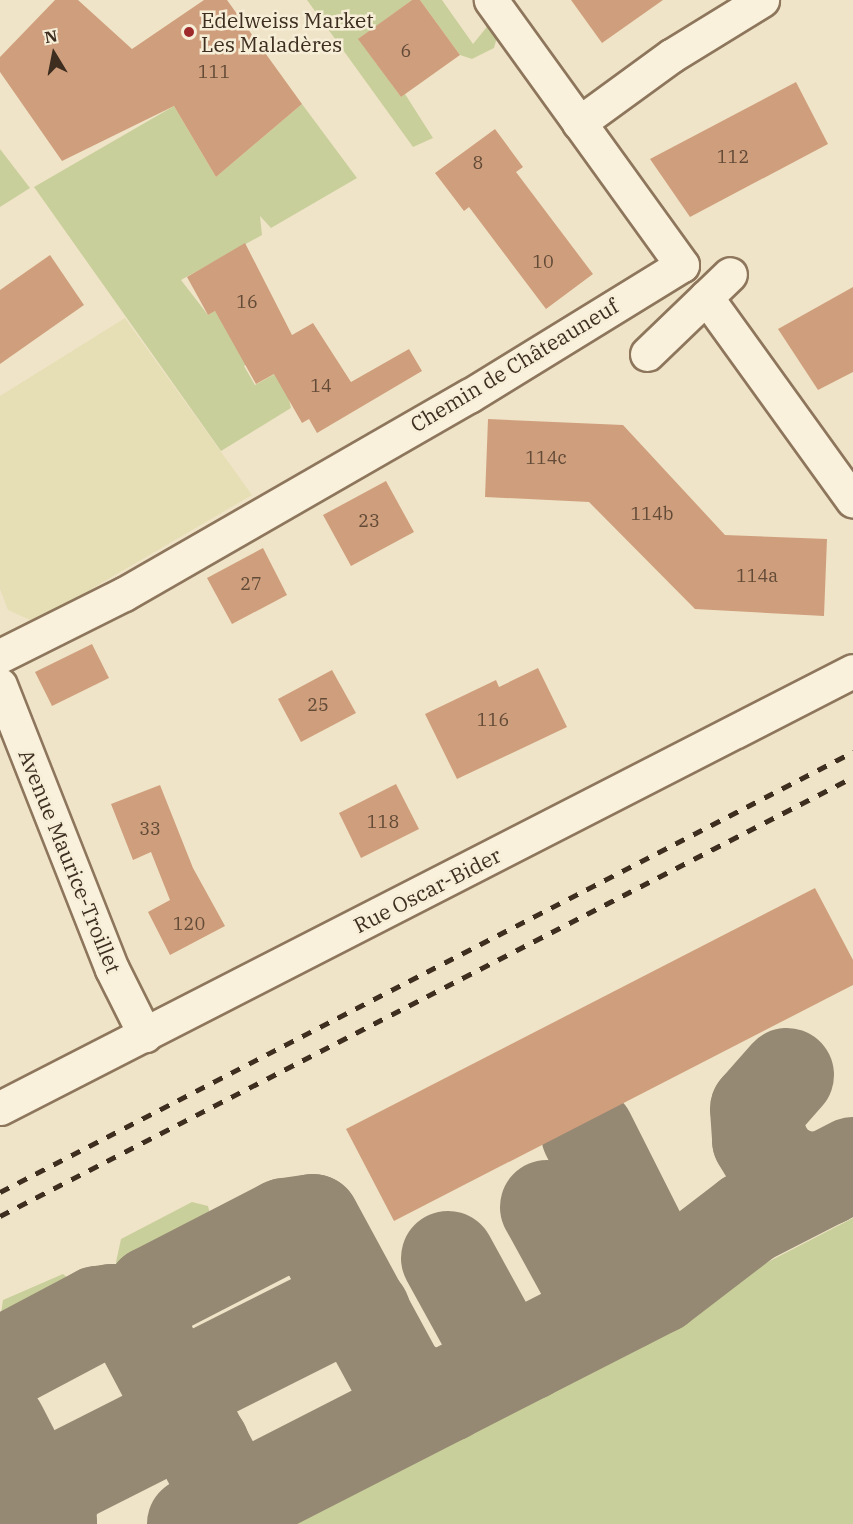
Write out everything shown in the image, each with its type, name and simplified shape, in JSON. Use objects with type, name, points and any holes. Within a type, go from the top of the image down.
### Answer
[{"type":"street","points":[[491,0],[579,123],[671,56],[762,0]]},
{"type":"street","name":"Chemin de Châteauneuf","points":[[0,656],[124,594],[443,406],[469,396],[682,265],[579,123]]},
{"type":"street","points":[[647,354],[730,274]]},
{"type":"street","points":[[706,297],[853,501]]},
{"type":"street","name":"Rue Oscar-Bider","points":[[0,1108],[853,670]]},
{"type":"street","name":"Avenue Maurice-Troillet","points":[[0,685],[112,969],[144,1035]]},
{"type":"shaded area","points":[[125,318],[252,495],[35,622],[8,610],[0,589],[0,396]]},
{"type":"green space","points":[[307,0],[412,0],[359,39],[401,97],[405,94],[433,138],[413,147]]},
{"type":"green space","points":[[420,0],[442,0],[473,44],[490,23],[497,37],[494,48],[472,59],[460,55]]},
{"type":"green space","points":[[302,104],[357,178],[271,228],[260,216],[262,235],[181,280],[208,315],[215,311],[250,362],[244,366],[255,385],[282,370],[291,408],[221,451],[34,187],[174,106],[216,177]]},
{"type":"green space","points":[[0,149],[30,188],[0,207]]},
{"type":"green space","points":[[192,1202],[208,1206],[215,1234],[129,1278],[121,1275],[116,1262],[121,1239]]},
{"type":"green space","points":[[853,1218],[853,1524],[259,1524]]},
{"type":"green space","points":[[63,1274],[79,1287],[83,1302],[17,1334],[9,1332],[0,1320],[3,1300]]},
{"type":"building","points":[[55,0],[78,0],[132,49],[204,0],[227,0],[302,104],[216,177],[174,106],[62,161],[0,72],[0,57]]},
{"type":"building","points":[[412,0],[420,0],[460,55],[401,97],[358,39]]},
{"type":"building","points":[[571,0],[663,0],[602,43]]},
{"type":"building","points":[[796,82],[828,144],[690,217],[650,159]]},
{"type":"building","points":[[495,129],[523,167],[516,172],[593,274],[546,309],[469,207],[464,211],[435,173]]},
{"type":"building","points":[[245,243],[292,335],[313,323],[351,382],[409,349],[422,371],[317,433],[309,419],[302,423],[274,374],[256,384],[215,311],[208,315],[187,277]]},
{"type":"building","points":[[50,255],[84,305],[0,364],[0,290]]},
{"type":"building","points":[[853,287],[853,372],[818,390],[778,329]]},
{"type":"building","points":[[488,419],[623,425],[725,535],[827,539],[824,616],[695,609],[589,502],[485,497]]},
{"type":"building","points":[[386,481],[414,532],[351,566],[323,515]]},
{"type":"building","points":[[263,548],[287,595],[232,624],[207,578]]},
{"type":"building","points":[[92,644],[109,678],[52,706],[35,672]]},
{"type":"building","points":[[538,668],[567,727],[457,779],[425,714],[496,680],[499,687]]},
{"type":"building","points":[[332,670],[356,713],[301,742],[278,699]]},
{"type":"building","points":[[396,784],[419,829],[361,858],[339,813]]},
{"type":"building","points":[[160,785],[193,868],[225,926],[170,955],[148,912],[170,900],[151,852],[133,860],[111,804]]},
{"type":"building","points":[[815,888],[853,960],[853,985],[394,1221],[346,1129]]},
{"type":"taxiway","points":[[787,1075],[757,1109],[759,1140],[774,1165],[798,1178],[825,1179]]},
{"type":"taxiway","points":[[588,1134],[645,1247],[663,1264],[684,1266]]},
{"type":"taxiway","points":[[194,1524],[658,1287],[748,1218],[853,1164]]},
{"type":"taxiway","points":[[547,1207],[596,1296],[626,1303]]},
{"type":"taxiway","points":[[143,1330],[142,1307],[153,1293],[285,1225],[313,1221],[400,1381],[425,1395],[447,1395]]},
{"type":"taxiway","points":[[448,1258],[497,1347],[527,1354]]},
{"type":"taxiway","points":[[184,1411],[188,1393],[203,1376],[338,1308],[364,1312]]},
{"type":"taxiway","points":[[0,1365],[98,1313],[113,1311],[136,1321],[216,1472],[218,1497],[207,1517]]},
{"type":"taxiway","points":[[0,1427],[50,1524]]},
{"type":"taxiway","points":[[50,1524],[49,1502],[64,1478],[155,1432],[180,1431],[203,1446]]},
{"type":"railway","points":[[0,1192],[853,752]]},
{"type":"railway","points":[[0,1216],[853,777]]},
{"type":"place","name":"Edelweiss Market Les Maladères","points":[[189,32]]}]
